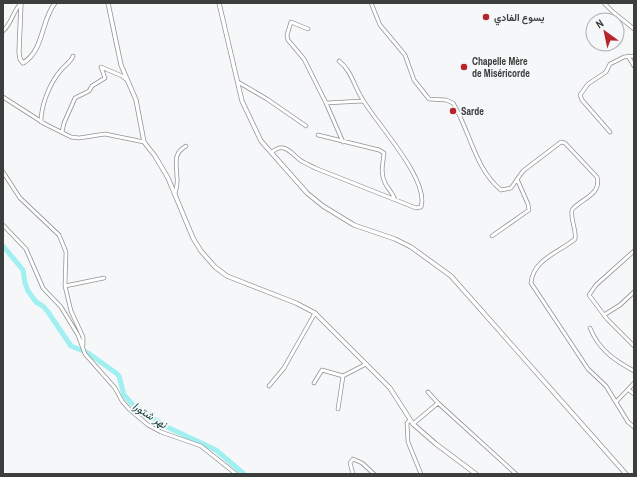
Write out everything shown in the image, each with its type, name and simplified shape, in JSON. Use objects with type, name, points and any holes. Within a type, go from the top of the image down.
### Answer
[{"type":"street","points":[[21,3],[19,52],[20,59],[23,63],[29,60],[37,47],[50,9],[55,3]]},
{"type":"street","points":[[3,31],[10,24],[17,7],[21,3]]},
{"type":"street","points":[[108,3],[121,65],[136,100],[144,142],[162,167],[197,246],[210,262],[221,272],[234,279],[296,303],[315,313],[390,388],[413,424],[436,444],[476,474]]},
{"type":"street","points":[[219,3],[248,117],[259,138],[307,193],[323,206],[354,225],[395,239],[411,247],[452,276],[626,474]]},
{"type":"street","points":[[371,3],[374,5],[380,25],[405,55],[414,80],[424,95],[429,99],[446,100],[453,103],[481,164],[495,185],[501,190],[507,190],[527,168],[561,142],[565,143],[596,177],[598,184],[595,191],[572,210],[571,217],[575,239],[542,261],[531,282],[588,369],[606,386],[628,422],[634,427]]},
{"type":"street","points":[[604,3],[634,29]]},
{"type":"street","points":[[308,29],[291,22],[287,35],[288,40],[304,59],[343,142]]},
{"type":"street","points":[[42,122],[42,109],[46,97],[56,77],[73,56]]},
{"type":"street","points":[[610,132],[582,100],[580,95],[588,84],[606,72],[610,64],[628,56],[634,56]]},
{"type":"street","points":[[628,56],[634,66]]},
{"type":"street","points":[[272,152],[280,148],[286,148],[306,163],[395,200],[416,208],[420,208],[422,205],[419,190],[402,154],[363,101],[349,70],[340,61]]},
{"type":"street","points":[[62,132],[74,98],[85,94],[92,86],[105,78],[101,67],[122,76],[127,80]]},
{"type":"street","points":[[238,82],[267,99],[306,126]]},
{"type":"street","points":[[3,97],[42,122],[76,137],[105,134],[144,142]]},
{"type":"street","points":[[326,103],[363,101]]},
{"type":"street","points":[[318,134],[343,142],[379,150],[384,154],[382,164],[383,176],[385,184],[393,192],[395,200]]},
{"type":"street","points":[[175,194],[178,180],[176,158],[179,151],[186,146]]},
{"type":"street","points":[[3,172],[20,198],[59,236],[66,252],[65,286],[71,311],[83,338],[83,349]]},
{"type":"street","points":[[492,236],[529,210],[528,204],[517,179]]},
{"type":"street","points":[[3,225],[26,249],[43,288],[60,307],[78,335],[85,354],[115,388],[122,401],[141,419],[162,432],[201,446],[236,474]]},
{"type":"street","points":[[634,252],[590,293],[590,298],[604,315],[621,335],[634,346]]},
{"type":"street","points":[[65,286],[104,278]]},
{"type":"street","points":[[604,315],[620,305],[634,292]]},
{"type":"street","points":[[269,386],[284,368],[315,313]]},
{"type":"street","points":[[590,328],[594,339],[603,350],[617,362],[634,371]]},
{"type":"street","points":[[314,383],[322,370],[344,376],[366,364]]},
{"type":"street","points":[[338,410],[344,376]]},
{"type":"street","points":[[616,402],[634,383]]},
{"type":"street","points":[[629,390],[634,394]]},
{"type":"street","points":[[428,392],[438,403],[516,474]]},
{"type":"street","points":[[413,424],[438,403]]},
{"type":"street","points":[[410,420],[407,423],[407,438],[421,474]]},
{"type":"street","points":[[354,474],[350,463],[353,459],[362,463],[374,474]]},
{"type":"waterway","name":"نهر شتورا","points":[[3,246],[23,270],[28,291],[36,302],[43,306],[48,312],[71,346],[88,353],[116,373],[119,376],[124,395],[134,406],[165,426],[216,450],[244,474]]},
{"type":"place","name":"يسوع الفادي","points":[[486,17]]},
{"type":"place","name":"Chapelle Mère de Miséricorde","points":[[464,67]]},
{"type":"place","name":"Sarde","points":[[453,111]]}]
